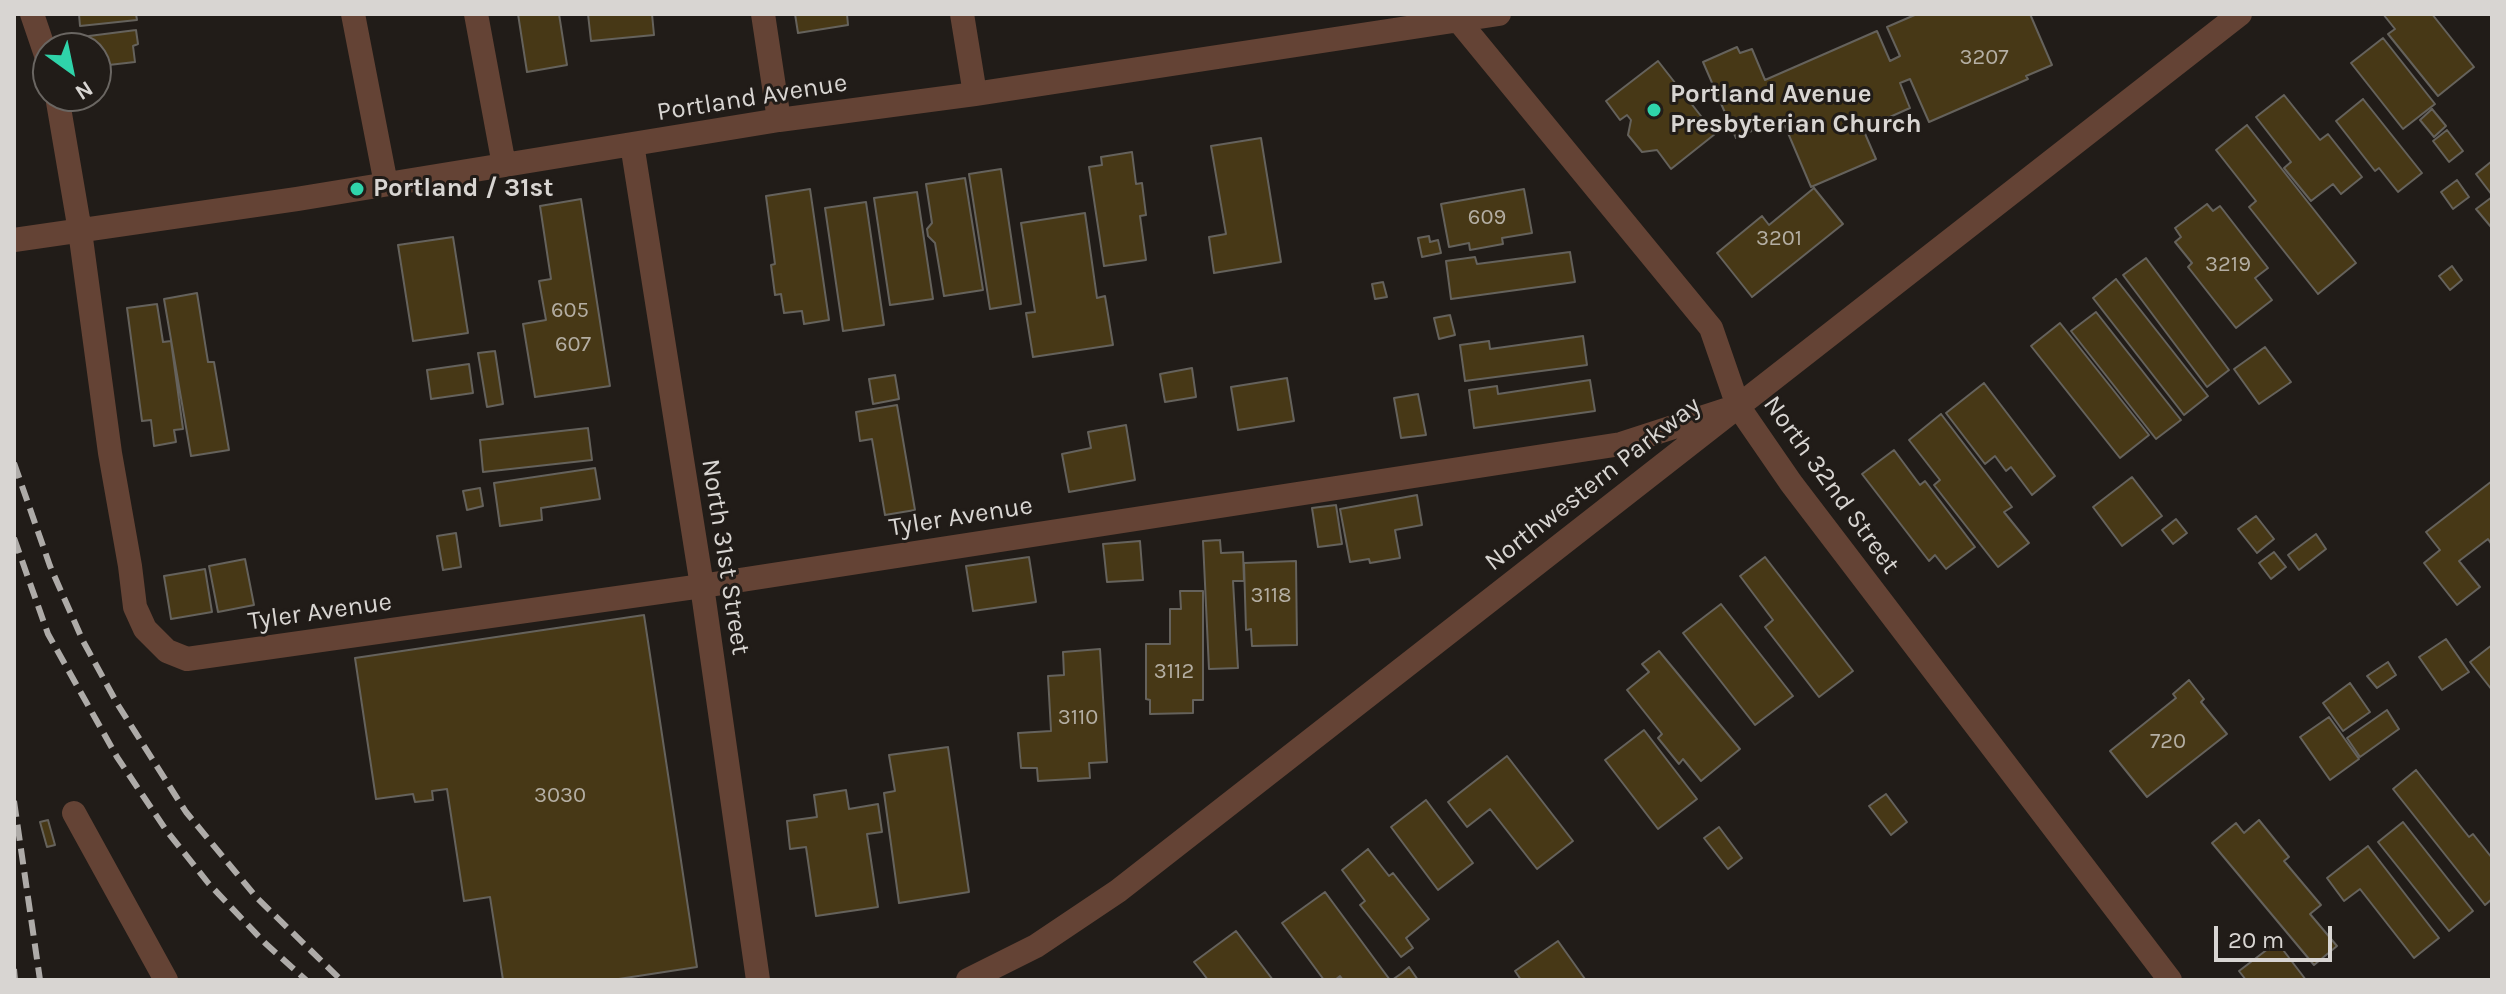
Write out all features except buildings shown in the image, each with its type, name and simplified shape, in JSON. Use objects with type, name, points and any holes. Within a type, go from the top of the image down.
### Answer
[{"type":"street","points":[[353,14],[386,184]]},
{"type":"street","points":[[476,14],[504,165]]},
{"type":"street","points":[[763,14],[779,120]]},
{"type":"street","points":[[962,14],[975,94]]},
{"type":"street","name":"Northwestern Parkway","points":[[968,980],[1036,946],[1118,891],[2240,14]]},
{"type":"street","name":"Portland Avenue","points":[[14,240],[779,120],[975,94],[1405,21],[1478,16]]},
{"type":"street","name":"North 32nd Street","points":[[1478,16],[1711,328],[1738,406],[1791,483],[2170,980]]},
{"type":"street","points":[[60,112],[80,231]]},
{"type":"street","name":"North 31st Street","points":[[632,144],[702,586],[758,980]]},
{"type":"street","name":"Tyler Avenue","points":[[80,231],[110,453],[135,607],[145,629],[167,651],[187,659],[702,586],[1621,444],[1738,406]]},
{"type":"street","points":[[74,813],[166,980]]},
{"type":"railway","points":[[14,463],[50,566],[83,641],[118,705],[186,812],[257,898],[341,980]]},
{"type":"railway","points":[[14,538],[48,634],[117,757],[166,830],[209,884],[265,943],[306,980]]},
{"type":"railway","points":[[14,801],[40,980]]},
{"type":"railway","points":[[14,969],[15,980]]},
{"type":"place","name":"Portland Avenue Presbyterian Church","points":[[1654,110]]},
{"type":"place","name":"Portland / 31st","points":[[357,189]]}]
